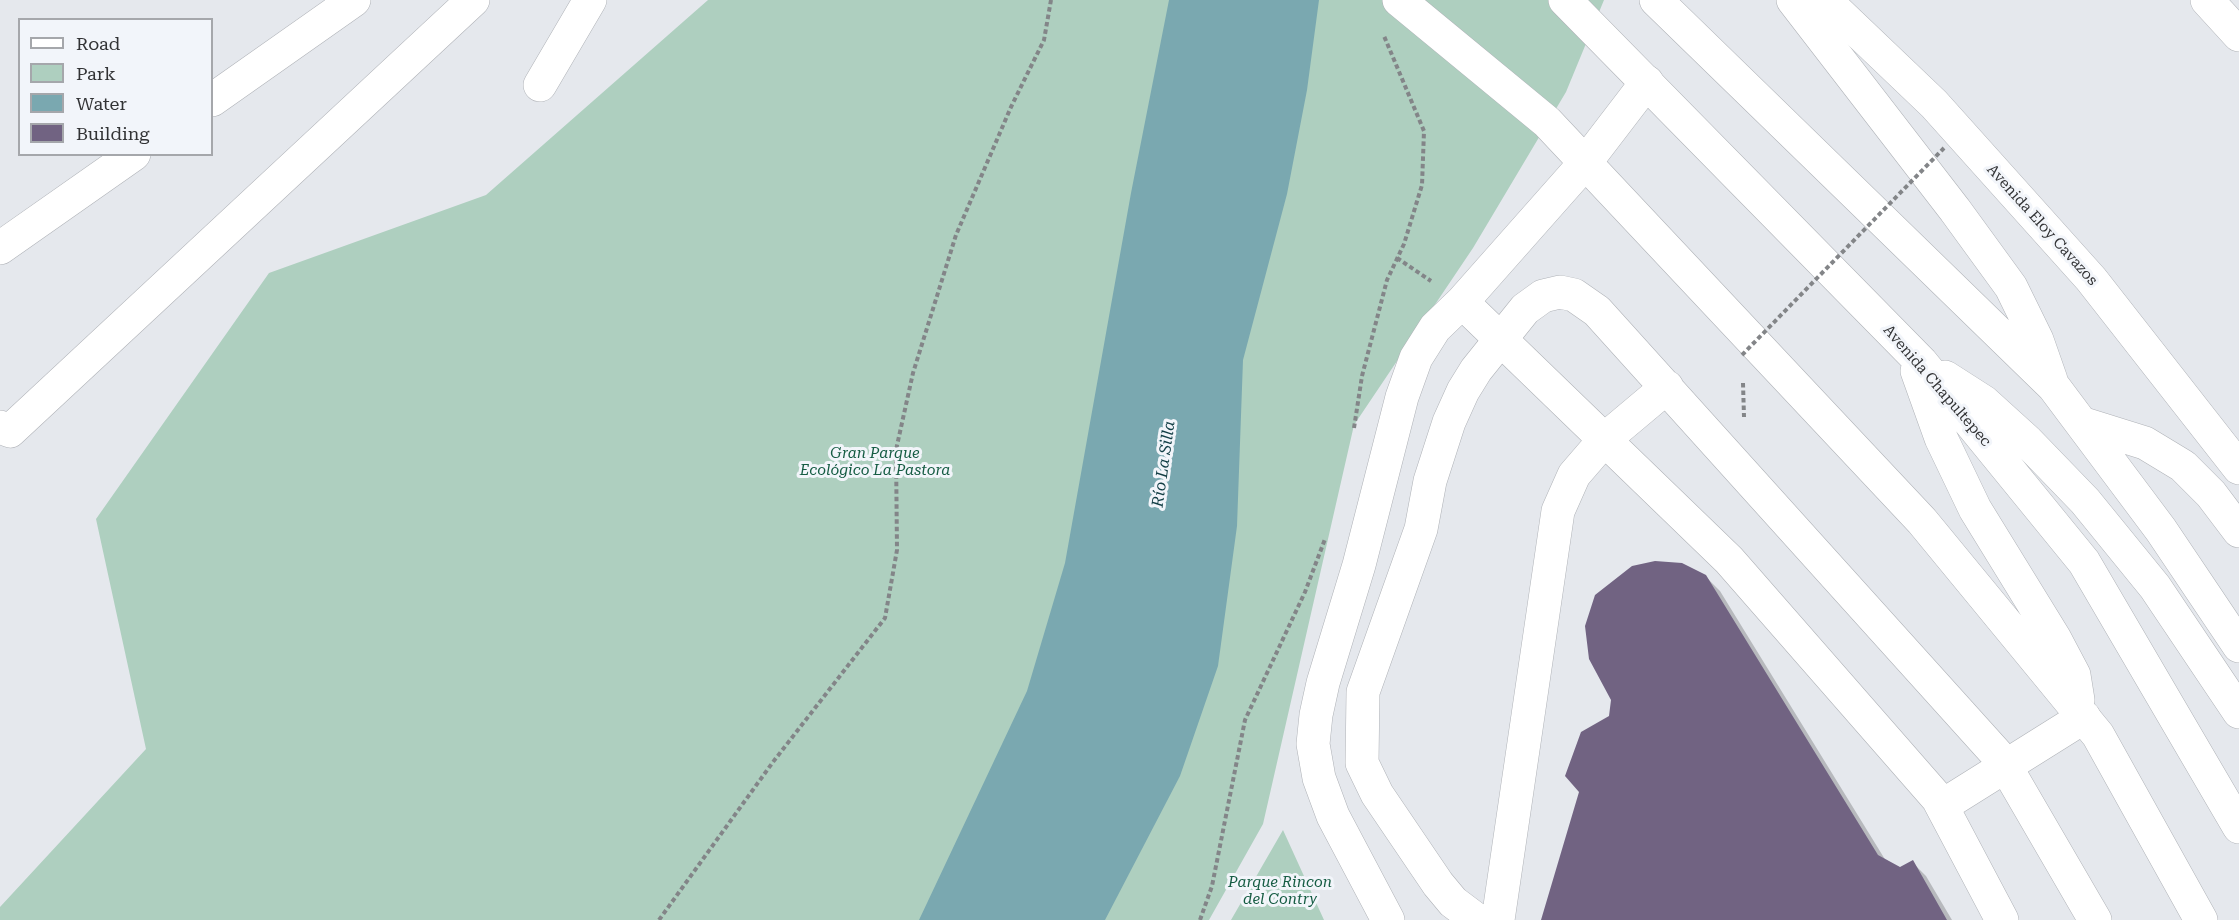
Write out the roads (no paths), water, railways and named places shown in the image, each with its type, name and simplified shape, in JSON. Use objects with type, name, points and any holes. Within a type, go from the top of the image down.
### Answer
[{"type":"main road","points":[[213,99],[354,0]]},
{"type":"main road","points":[[0,427],[10,431],[473,0]]},
{"type":"main road","points":[[540,85],[590,0]]},
{"type":"main road","points":[[1399,0],[1547,122],[1922,521],[2098,735],[2201,920]]},
{"type":"main road","name":"Avenida Chapultepec","points":[[1565,0],[1915,356],[2084,562],[2239,827]]},
{"type":"main road","points":[[1793,0],[1955,210],[2011,288],[2037,340],[2054,387]]},
{"type":"main road","name":"Avenida Eloy Cavazos","points":[[1825,0],[1934,104],[2091,279],[2239,468]]},
{"type":"main road","points":[[2210,1],[2239,35]]},
{"type":"main road","points":[[1666,10],[2054,387],[2162,530],[2239,646]]},
{"type":"main road","points":[[1388,920],[1333,816],[1319,778],[1313,744],[1316,715],[1359,565],[1402,397],[1416,358],[1435,328],[1462,302],[1585,163],[1647,82]]},
{"type":"main road","points":[[0,248],[131,156]]},
{"type":"main road","points":[[1477,920],[1453,902],[1438,885],[1377,794],[1362,763],[1361,720],[1367,675],[1401,589],[1421,529],[1430,481],[1449,422],[1476,370],[1525,309],[1543,296],[1560,292],[1574,295],[1597,311],[2006,768],[2095,920]]},
{"type":"main road","points":[[1462,302],[1730,560],[1942,806],[2002,920]]},
{"type":"main road","points":[[1915,356],[1941,438],[1975,509],[2055,639],[2074,675],[2081,714]]},
{"type":"main road","points":[[1915,356],[1984,402],[2027,441],[2085,501],[2155,587],[2239,712]]},
{"type":"main road","points":[[1498,920],[1558,512],[1574,475],[1605,439],[1667,387]]},
{"type":"main road","points":[[2081,423],[2145,443],[2183,466],[2211,494],[2239,531]]},
{"type":"main road","points":[[1942,806],[2006,768],[2081,714]]},
{"type":"water","name":"Río La Silla","points":[[1169,0],[1319,0],[1307,90],[1287,194],[1243,360],[1237,526],[1218,666],[1180,776],[1105,920],[919,920],[1027,691],[1065,563],[1131,193]]},
{"type":"park label","name":"Gran Parque Ecológico La Pastora","points":[[875,462]]},
{"type":"park label","name":"Parque Rincon del Contry","points":[[1280,892]]}]
